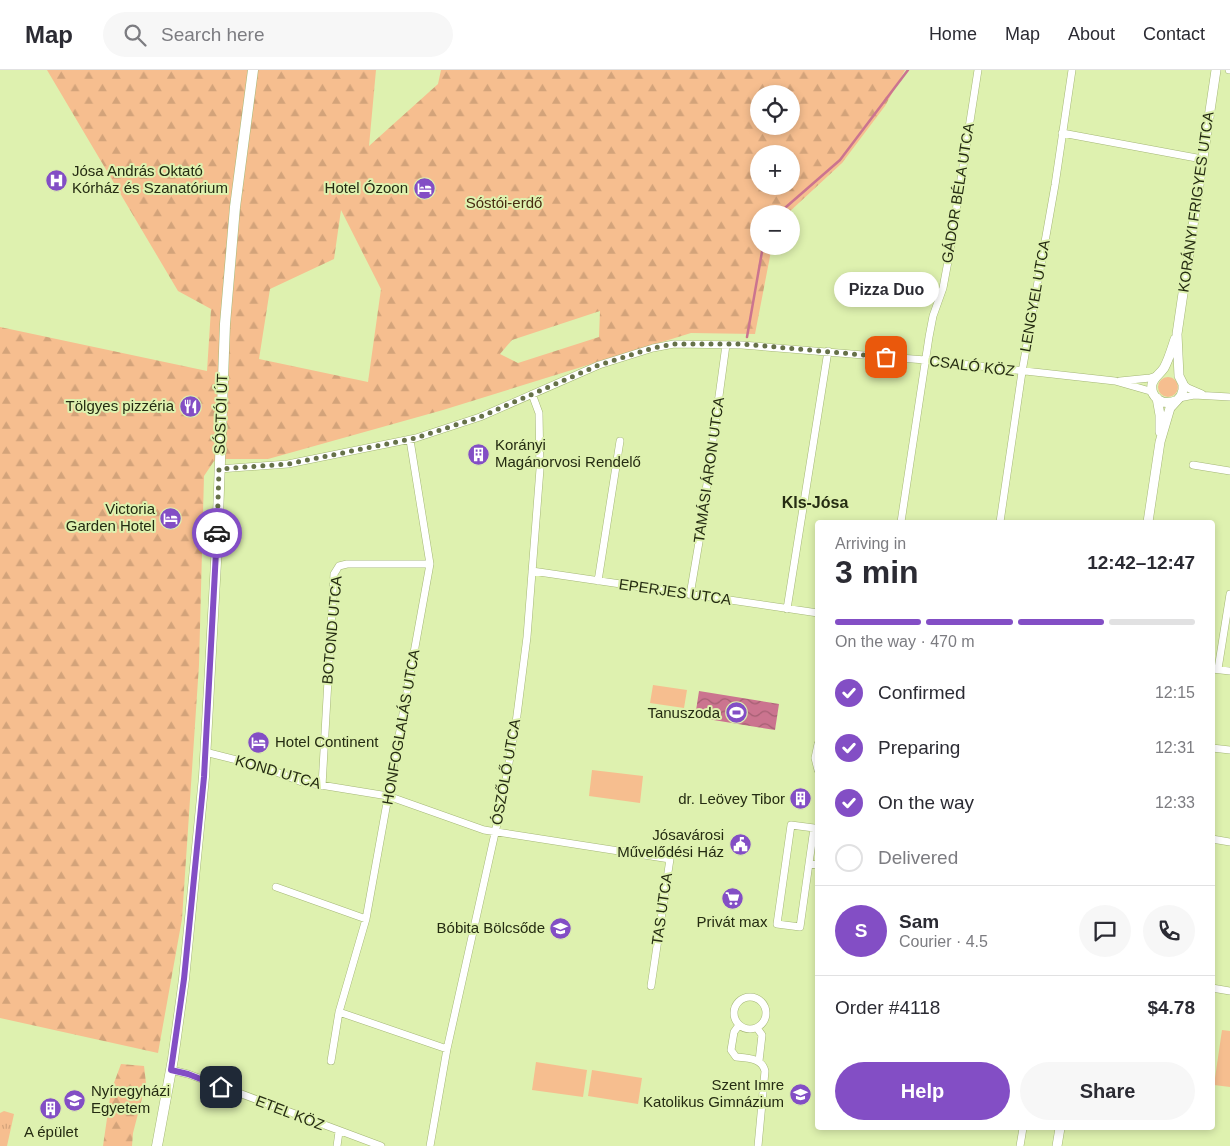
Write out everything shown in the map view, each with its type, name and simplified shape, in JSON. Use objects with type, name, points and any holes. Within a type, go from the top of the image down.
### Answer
[{"type":"main road","name":"SÓSTÓI ÚT","points":[[157,1146],[171,1070],[191,911],[205,752],[217,544],[223,359],[231,249],[243,138],[253,70]]},
{"type":"street","name":"GÁDOR BÉLA UTCA","points":[[901,520],[925,360],[933,316],[943,288],[949,256],[978,70]]},
{"type":"street","name":"LENGYEL UTCA","points":[[1000,520],[1022,372],[1072,70]]},
{"type":"street","name":"KORÁNYI FRIGYES UTCA","points":[[1148,520],[1160,442],[1170,408],[1183,390],[1183,384],[1179,376],[1177,334],[1216,70]]},
{"type":"street","points":[[1062,134],[1202,159]]},
{"type":"street","name":"KORÁNYI FRIGYES UTCA","points":[[1160,442],[1160,415],[1152,385],[1164,367],[1177,334]]},
{"type":"street","name":"CSALÓ KÖZ","points":[[219,469],[288,464],[410,440],[480,417],[599,365],[653,348],[674,344],[726,344],[925,360],[1114,381],[1150,391],[1155,396]]},
{"type":"street","name":"TAMÁSI ÁRON UTCA","points":[[690,595],[726,344]]},
{"type":"street","points":[[787,609],[828,351]]},
{"type":"street","points":[[1158,375],[1170,371],[1179,376]]},
{"type":"street","name":"CSALÓ KÖZ","points":[[1114,381],[1150,378],[1158,375]]},
{"type":"street","points":[[1183,384],[1188,388],[1209,396]]},
{"type":"street","name":"ÓSZŐLŐ UTCA","points":[[430,1146],[447,1049],[503,797],[517,714],[527,637],[540,469],[539,413],[532,394]]},
{"type":"street","points":[[1155,396],[1167,403],[1194,395],[1230,398]]},
{"type":"street","name":"HONFOGLALÁS UTCA","points":[[331,1061],[340,1012],[366,919],[430,564],[410,440]]},
{"type":"street","points":[[598,581],[620,441]]},
{"type":"street","points":[[1193,465],[1230,471]]},
{"type":"street","name":"BOTOND UTCA","points":[[322,786],[334,574],[339,566],[347,564],[430,564]]},
{"type":"street","name":"EPERJES UTCA","points":[[532,572],[815,613]]},
{"type":"street","points":[[1230,594],[1215,669],[1230,671]]},
{"type":"street","points":[[1215,748],[1230,750]]},
{"type":"street","name":"KOND UTCA","points":[[205,752],[261,766],[302,782],[388,796],[484,830],[496,831]]},
{"type":"street","points":[[791,825],[814,828],[814,865],[800,927],[777,924],[791,825]]},
{"type":"street","name":"TAS UTCA","points":[[496,831],[670,859],[651,986]]},
{"type":"street","points":[[1215,840],[1230,842]]},
{"type":"street","points":[[276,886],[366,919]]},
{"type":"street","points":[[1215,988],[1230,991]]},
{"type":"street","points":[[744,998],[755,998],[765,1005],[766,1015],[764,1021],[757,1028],[745,1028],[739,1025],[734,1013],[737,1004],[744,998]]},
{"type":"street","points":[[340,1012],[447,1049]]},
{"type":"street","points":[[739,1025],[734,1032],[730,1050],[736,1057],[759,1061],[763,1064],[765,1071],[758,1146]]},
{"type":"street","points":[[757,1028],[762,1035],[759,1061]]},
{"type":"street","name":"ETEL KÖZ","points":[[171,1070],[188,1074],[380,1146]]},
{"type":"street","points":[[1020,1146],[1023,1130]]},
{"type":"street","points":[[1057,1146],[1060,1130]]},
{"type":"street","points":[[337,1146],[339,1132]]},
{"type":"green space","name":"Sóstói-erdő","points":[[47,70],[376,70],[369,146],[438,84],[441,70],[905,70],[885,106],[842,163],[797,205],[750,205],[750,255],[770,255],[755,334],[691,333],[443,410],[268,459],[220,459],[214,461],[204,476],[199,665],[182,919],[158,1053],[0,1018],[0,327],[207,371],[211,309],[178,291]],"holes":[[[341,210],[381,289],[368,382],[259,359],[270,289],[334,259]],[[600,311],[599,337],[518,363],[500,354],[512,340]]]},
{"type":"green space","points":[[1168,377],[1175,380],[1178,387],[1175,394],[1168,397],[1161,394],[1158,387],[1161,380]]},
{"type":"green space","points":[[653,685],[687,690],[684,708],[650,703]]},
{"type":"green space","points":[[592,770],[643,776],[640,803],[589,796]]},
{"type":"green space","points":[[1222,1030],[1230,1031],[1230,1087],[1215,1085]]},
{"type":"green space","points":[[536,1062],[587,1070],[583,1097],[532,1090]]},
{"type":"green space","points":[[121,1064],[144,1066],[146,1083],[133,1133],[132,1146],[103,1146],[111,1091]]},
{"type":"green space","points":[[592,1070],[642,1078],[638,1104],[588,1096]]},
{"type":"green space","points":[[4,1111],[14,1114],[7,1146],[0,1146],[0,1113]]},
{"type":"water","points":[[699,691],[779,704],[775,730],[695,717]]},
{"type":"waterway","points":[[788,205],[840,160],[908,70]]},
{"type":"waterway","points":[[747,337],[761,255]]},
{"type":"way so far","points":[[217,533],[219,469],[288,464],[416,438],[480,417],[599,365],[653,348],[674,344],[742,344],[886,357]]},
{"type":"place","name":"Jósa András Oktató Kórház és Szanatórium","points":[[56,180]]},
{"type":"place","name":"Hotel Ózoon","points":[[424,188]]},
{"type":"place","name":"Pizza Duo","points":[[886,357]]},
{"type":"place","name":"Tölgyes pizzéria","points":[[190,406]]},
{"type":"place","name":"Korányi Magánorvosi Rendelő","points":[[479,454]]},
{"type":"place","name":"Victoria Garden Hotel","points":[[171,518]]},
{"type":"place","name":"Tanuszoda","points":[[736,713]]},
{"type":"place","name":"Hotel Continent","points":[[259,742]]},
{"type":"place","name":"dr. Leövey Tibor","points":[[801,799]]},
{"type":"place","name":"Jósavárosi Művelődési Ház","points":[[740,844]]},
{"type":"place","name":"Privát max","points":[[732,899]]},
{"type":"place","name":"Bóbita Bölcsőde","points":[[561,928]]},
{"type":"place","name":"Szent Imre Katolikus Gimnázium","points":[[800,1094]]},
{"type":"place","name":"Nyíregyházi Egyetem","points":[[75,1100]]},
{"type":"place","name":"A épület","points":[[51,1109]]},
{"type":"district","name":"KIs-Jósa","points":[[815,502]]},
{"type":"route","points":[[217,533],[204,777],[184,979],[171,1070],[188,1074],[221,1087]]}]
